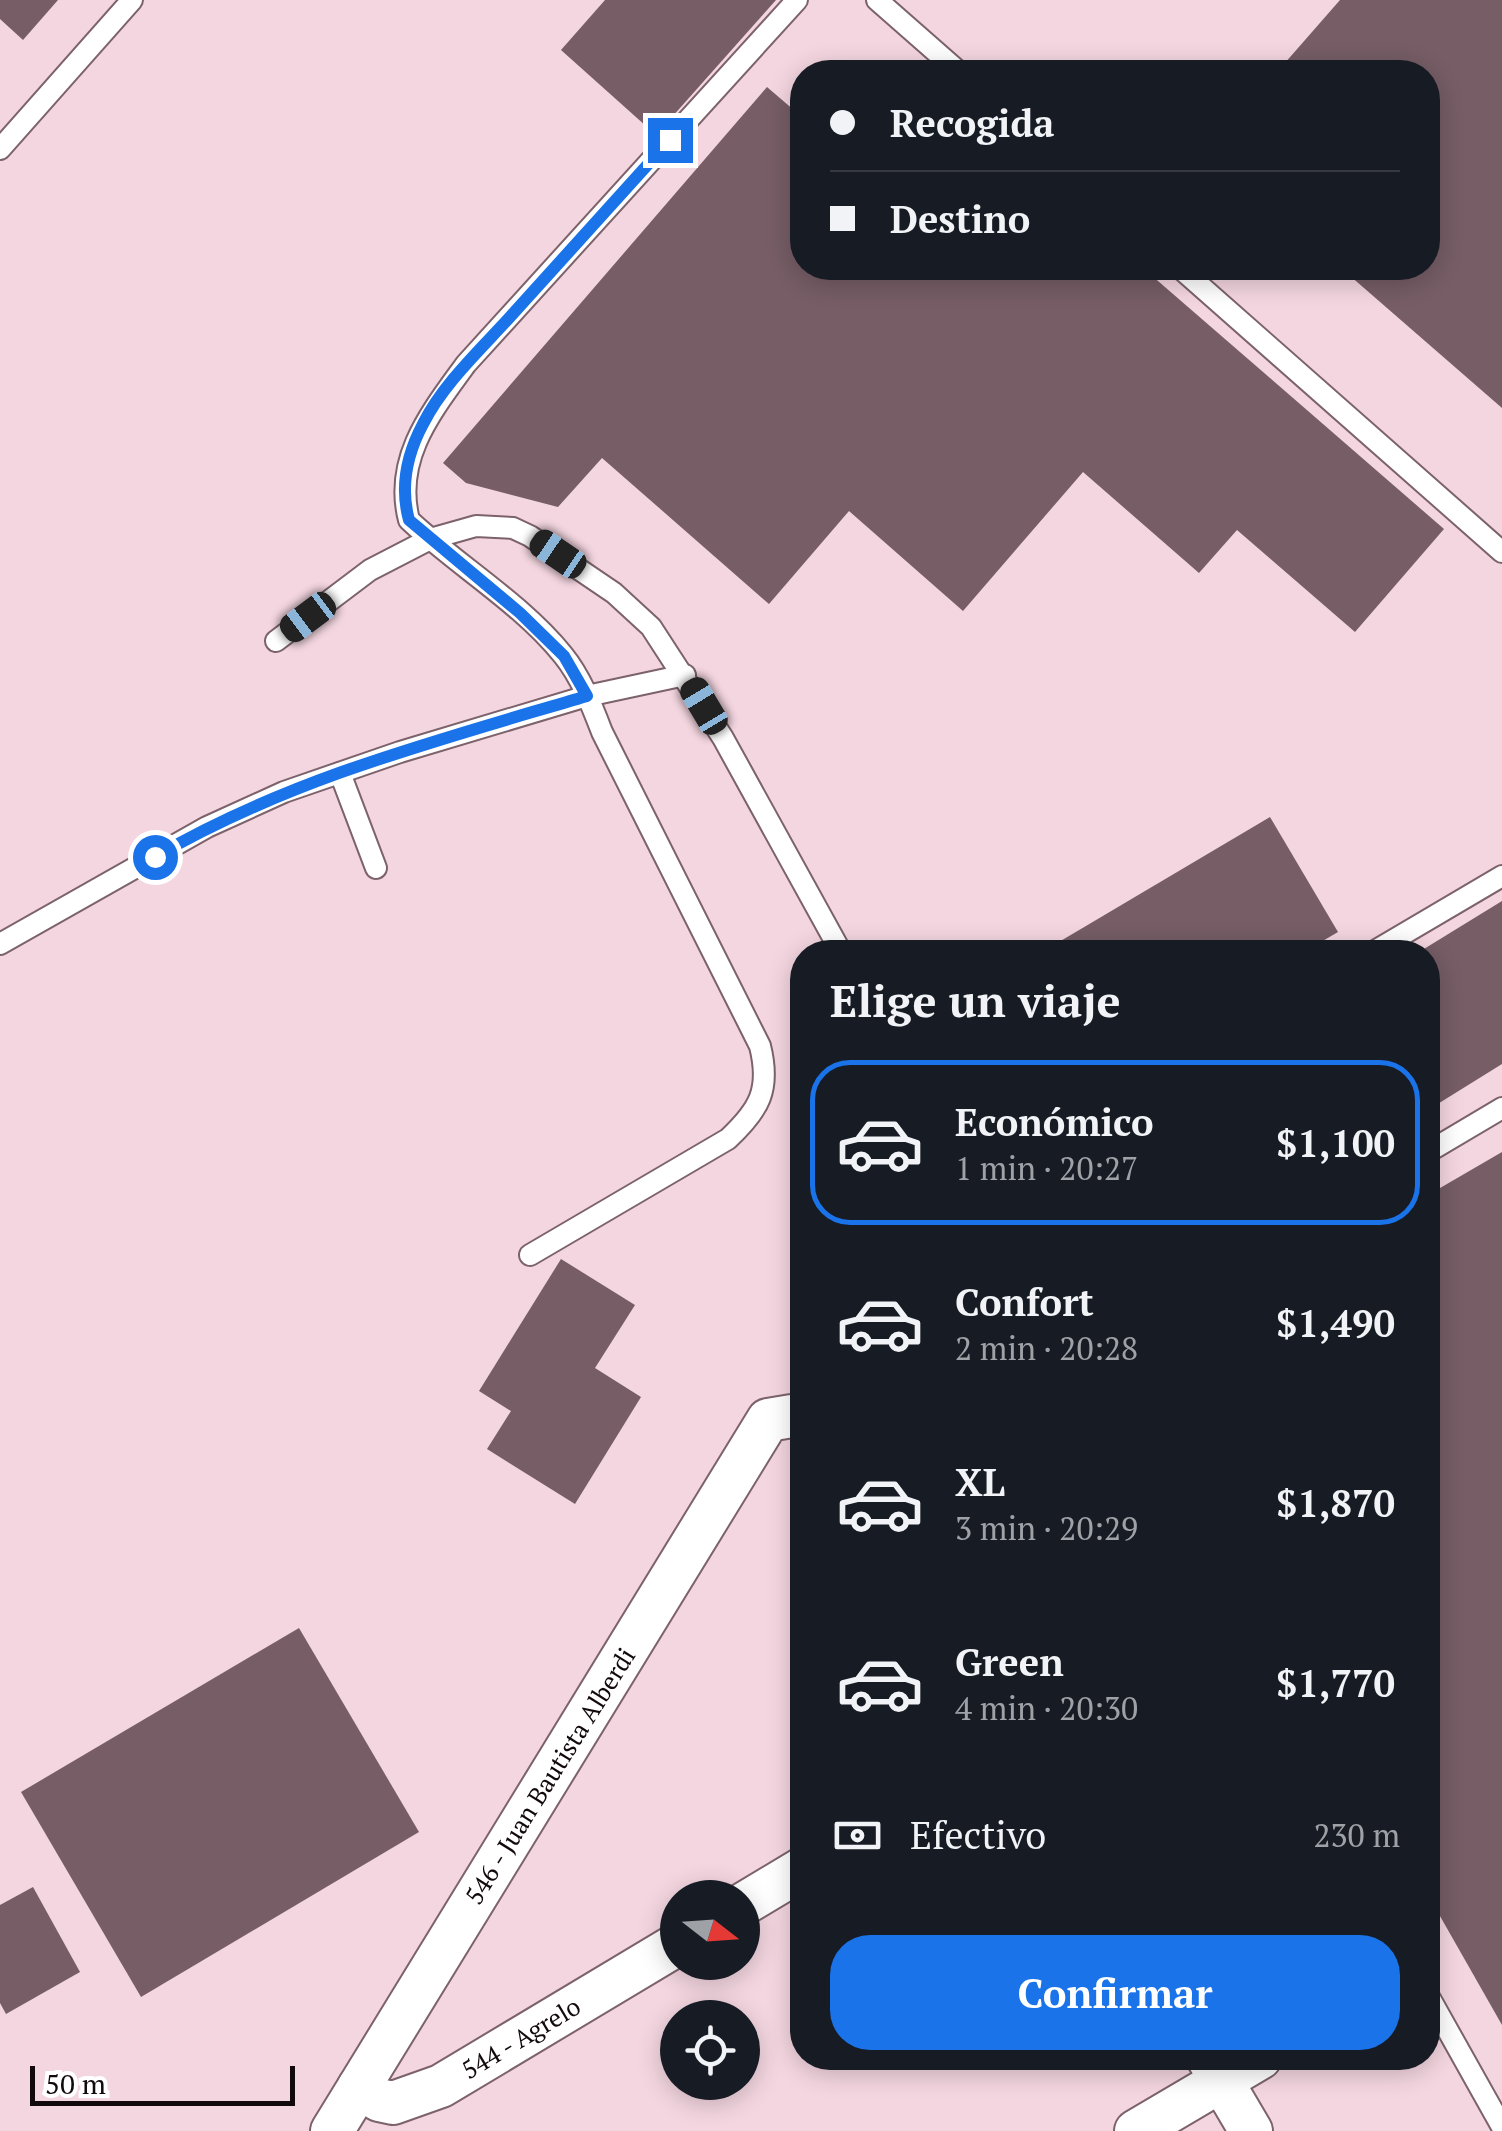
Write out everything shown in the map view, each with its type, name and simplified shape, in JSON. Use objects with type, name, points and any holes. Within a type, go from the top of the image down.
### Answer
[{"type":"street","name":"546 - Juan Bautista Alberdi","points":[[332,2131],[785,1419]]},
{"type":"street","points":[[760,1893],[790,1875]]},
{"type":"street","name":"544 - Agrelo","points":[[359,2088],[393,2103],[441,2086],[660,1955]]},
{"type":"street","points":[[1136,2131],[1212,2070]]},
{"type":"street","points":[[1215,2070],[1251,2131]]},
{"type":"lane","points":[[0,148],[132,0]]},
{"type":"lane","points":[[530,1255],[728,1139],[751,1117],[762,1093],[765,1068],[760,1046],[564,656],[520,613],[409,520],[403,498],[410,455],[424,422],[466,364],[797,0]]},
{"type":"lane","points":[[876,0],[945,60]]},
{"type":"lane","points":[[1194,280],[1502,552]]},
{"type":"lane","points":[[276,641],[370,570],[430,539],[476,526],[513,528],[530,536],[614,592],[651,627],[723,738],[834,940]]},
{"type":"lane","points":[[0,944],[206,827],[284,792],[587,696],[685,675]]},
{"type":"lane","points":[[340,773],[376,868]]},
{"type":"lane","points":[[1394,940],[1502,876]]},
{"type":"lane","points":[[1440,1145],[1502,1108]]},
{"type":"lane","points":[[1440,2016],[1502,2127]]},
{"type":"building","points":[[0,0],[58,0],[23,40],[0,19]]},
{"type":"building","points":[[605,0],[776,0],[656,135],[561,50]]},
{"type":"building","points":[[1340,0],[1502,0],[1502,408],[1355,280],[1440,280],[1440,60],[1288,60]]},
{"type":"building","points":[[767,87],[790,107],[790,280],[1157,280],[1444,529],[1355,632],[1237,530],[1199,573],[1083,472],[963,611],[849,511],[769,604],[602,458],[558,507],[466,483],[443,463]]},
{"type":"building","points":[[1270,817],[1338,932],[1324,940],[1062,940]]},
{"type":"building","points":[[1502,901],[1502,1064],[1440,1103],[1440,940]]},
{"type":"building","points":[[1502,1152],[1502,2025],[1440,1916],[1440,1188]]},
{"type":"building","points":[[561,1259],[635,1305],[595,1368],[641,1397],[575,1504],[487,1449],[511,1411],[479,1391]]},
{"type":"building","points":[[299,1628],[419,1832],[141,1997],[21,1792]]},
{"type":"building","points":[[33,1887],[80,1972],[6,2014],[0,2003],[0,1905]]},
{"type":"route","points":[[155,857],[206,827],[284,792],[400,752],[587,696],[564,656],[520,613],[409,520],[403,498],[406,476],[424,422],[466,364],[670,140]]}]
